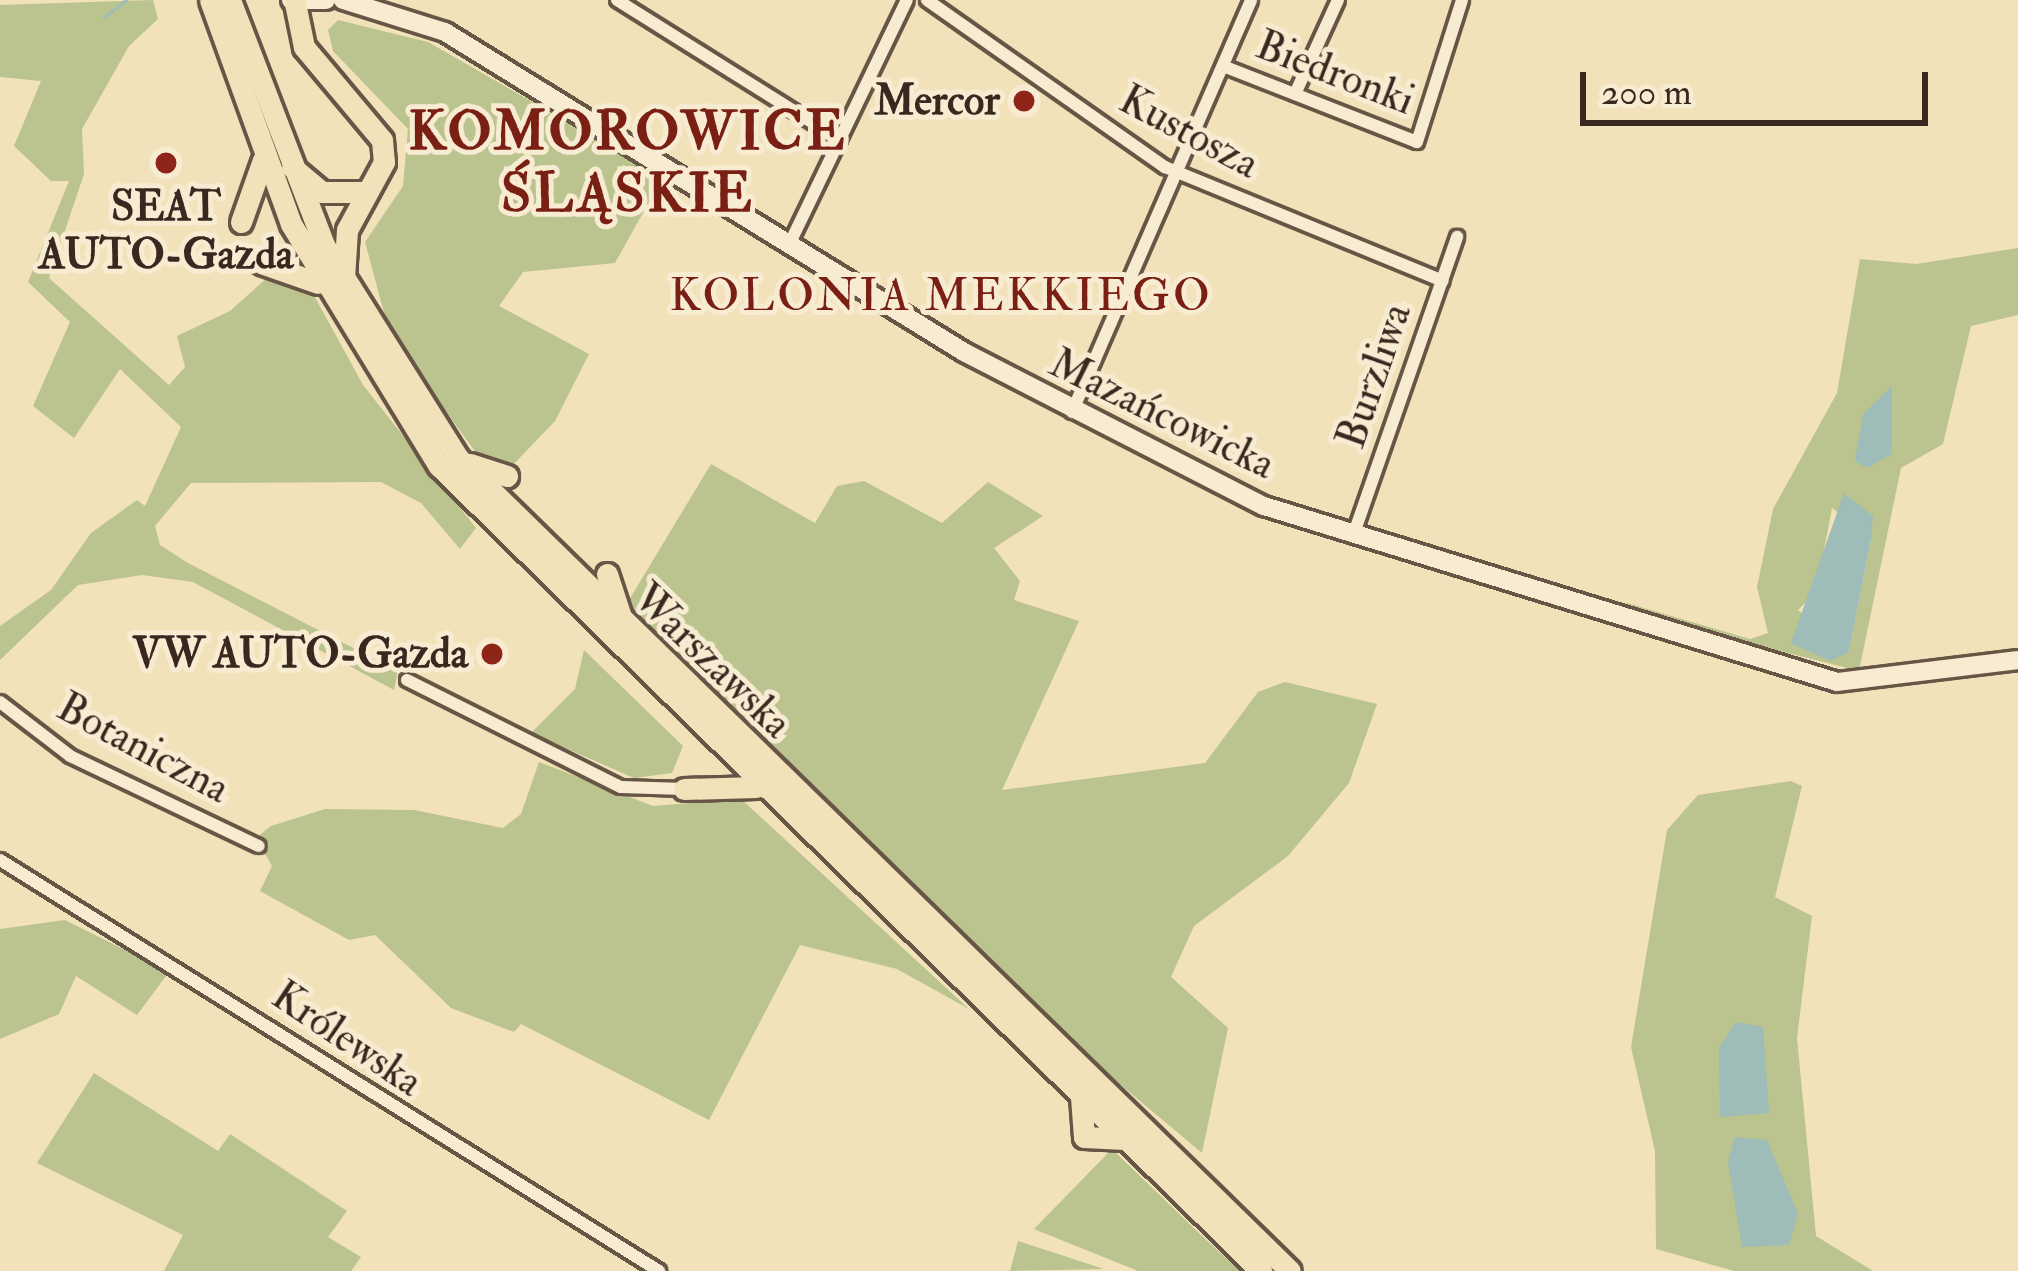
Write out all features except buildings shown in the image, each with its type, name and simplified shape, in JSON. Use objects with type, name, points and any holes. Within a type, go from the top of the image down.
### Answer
[{"type":"main road","name":"Warszawska","points":[[210,0],[273,159],[334,286],[453,482],[691,722],[1082,1097],[1084,1137],[1125,1139],[1261,1271]]},
{"type":"main road","name":"Warszawska","points":[[230,0],[273,159]]},
{"type":"main road","points":[[261,263],[334,286],[347,230],[384,162],[382,140],[311,57],[314,2]]},
{"type":"main road","points":[[241,223],[273,159],[322,192],[365,192]]},
{"type":"main road","name":"Warszawska","points":[[334,286],[458,458],[628,634],[1290,1271]]},
{"type":"main road","points":[[458,458],[507,476]]},
{"type":"main road","points":[[607,574],[628,634]]},
{"type":"main road","points":[[684,789],[705,758],[691,722]]},
{"type":"main road","points":[[684,789],[726,780],[762,790]]},
{"type":"street","name":"Mazańcowicka","points":[[343,0],[380,4],[464,43],[788,247],[1071,413],[1214,485],[1353,536],[1837,682],[2018,660]]},
{"type":"street","points":[[617,0],[840,140]]},
{"type":"street","points":[[788,247],[907,0]]},
{"type":"street","name":"Kustosza","points":[[927,0],[1177,173],[1443,280]]},
{"type":"street","points":[[1071,413],[1251,0]]},
{"type":"street","points":[[1295,94],[1338,0]]},
{"type":"street","name":"Biedronki","points":[[1223,66],[1422,140],[1462,0]]},
{"type":"street","name":"Burzliwa","points":[[1353,536],[1456,238]]},
{"type":"street","points":[[407,680],[603,780],[684,789]]},
{"type":"street","name":"Botaniczna","points":[[0,702],[70,756],[259,846]]},
{"type":"street","name":"Królewska","points":[[0,860],[659,1271]]},
{"type":"green space","points":[[153,0],[158,19],[129,46],[82,129],[84,174],[49,278],[169,385],[185,367],[177,336],[230,311],[277,269],[305,279],[363,385],[476,528],[460,549],[421,503],[381,482],[191,483],[155,526],[160,545],[188,563],[398,671],[394,690],[193,582],[142,575],[78,585],[0,660],[0,626],[51,590],[91,533],[137,500],[145,506],[181,427],[120,369],[74,438],[33,406],[70,322],[28,282],[69,181],[51,181],[14,146],[41,81],[0,77],[0,5]]},
{"type":"green space","points":[[338,20],[428,42],[663,177],[615,263],[523,272],[499,306],[589,354],[555,421],[509,469],[488,469],[390,335],[365,242],[403,186],[408,129],[333,51],[328,30]]},
{"type":"green space","points":[[2018,248],[2018,315],[1971,326],[1943,444],[1901,468],[1859,671],[1617,610],[1627,603],[1750,639],[1768,633],[1757,587],[1773,509],[1837,393],[1860,259],[1916,264]],"holes":[[[1832,508],[1871,539],[1849,652],[1798,610],[1816,592]]]},
{"type":"green space","points":[[711,464],[815,523],[837,486],[864,481],[942,523],[988,482],[1043,516],[994,548],[1020,581],[1014,600],[1079,621],[1002,790],[1205,763],[1258,692],[1285,682],[1377,704],[1349,783],[1288,856],[1194,926],[1171,977],[1228,1028],[1202,1153],[1084,1054],[626,605]]},
{"type":"green space","points":[[584,650],[683,746],[672,773],[634,778],[531,733],[575,689]]},
{"type":"green space","points":[[539,762],[653,806],[741,799],[969,1009],[897,969],[800,945],[709,1120],[521,1024],[514,1032],[451,1008],[375,935],[349,940],[260,891],[272,866],[256,838],[271,826],[325,809],[414,810],[503,828],[521,814]]},
{"type":"green space","points":[[1791,781],[1802,786],[1775,897],[1812,916],[1797,1038],[1816,1236],[1873,1271],[1734,1271],[1656,1249],[1655,1151],[1631,1047],[1667,830],[1698,795]]},
{"type":"green space","points":[[65,920],[169,972],[137,1015],[76,976],[59,1014],[0,1039],[0,929]]},
{"type":"green space","points":[[94,1073],[218,1151],[230,1134],[347,1211],[328,1237],[361,1257],[351,1271],[164,1271],[183,1235],[37,1163]]},
{"type":"green space","points":[[1112,1149],[1240,1271],[1138,1271],[1034,1229]]},
{"type":"green space","points":[[1018,1241],[1104,1269],[1010,1271]]},
{"type":"water","points":[[1892,386],[1892,454],[1867,468],[1855,461],[1863,414]]},
{"type":"water","points":[[1844,493],[1873,516],[1849,652],[1830,661],[1791,643]]},
{"type":"water","points":[[1736,1022],[1763,1027],[1769,1113],[1720,1117],[1719,1048]]},
{"type":"water","points":[[1735,1137],[1767,1140],[1798,1214],[1789,1245],[1742,1247],[1728,1162]]},
{"type":"waterway","points":[[104,17],[126,0]]},
{"type":"place","name":"Mercor","points":[[1024,101]]},
{"type":"place","name":"SEAT AUTO-Gazda","points":[[166,163]]},
{"type":"place","name":"VW AUTO-Gazda","points":[[492,654]]},
{"type":"district","name":"KOMOROWICE ŚLĄSKIE","points":[[628,163]]},
{"type":"district","name":"KOLONIA MEKKIEGO","points":[[941,297]]}]
